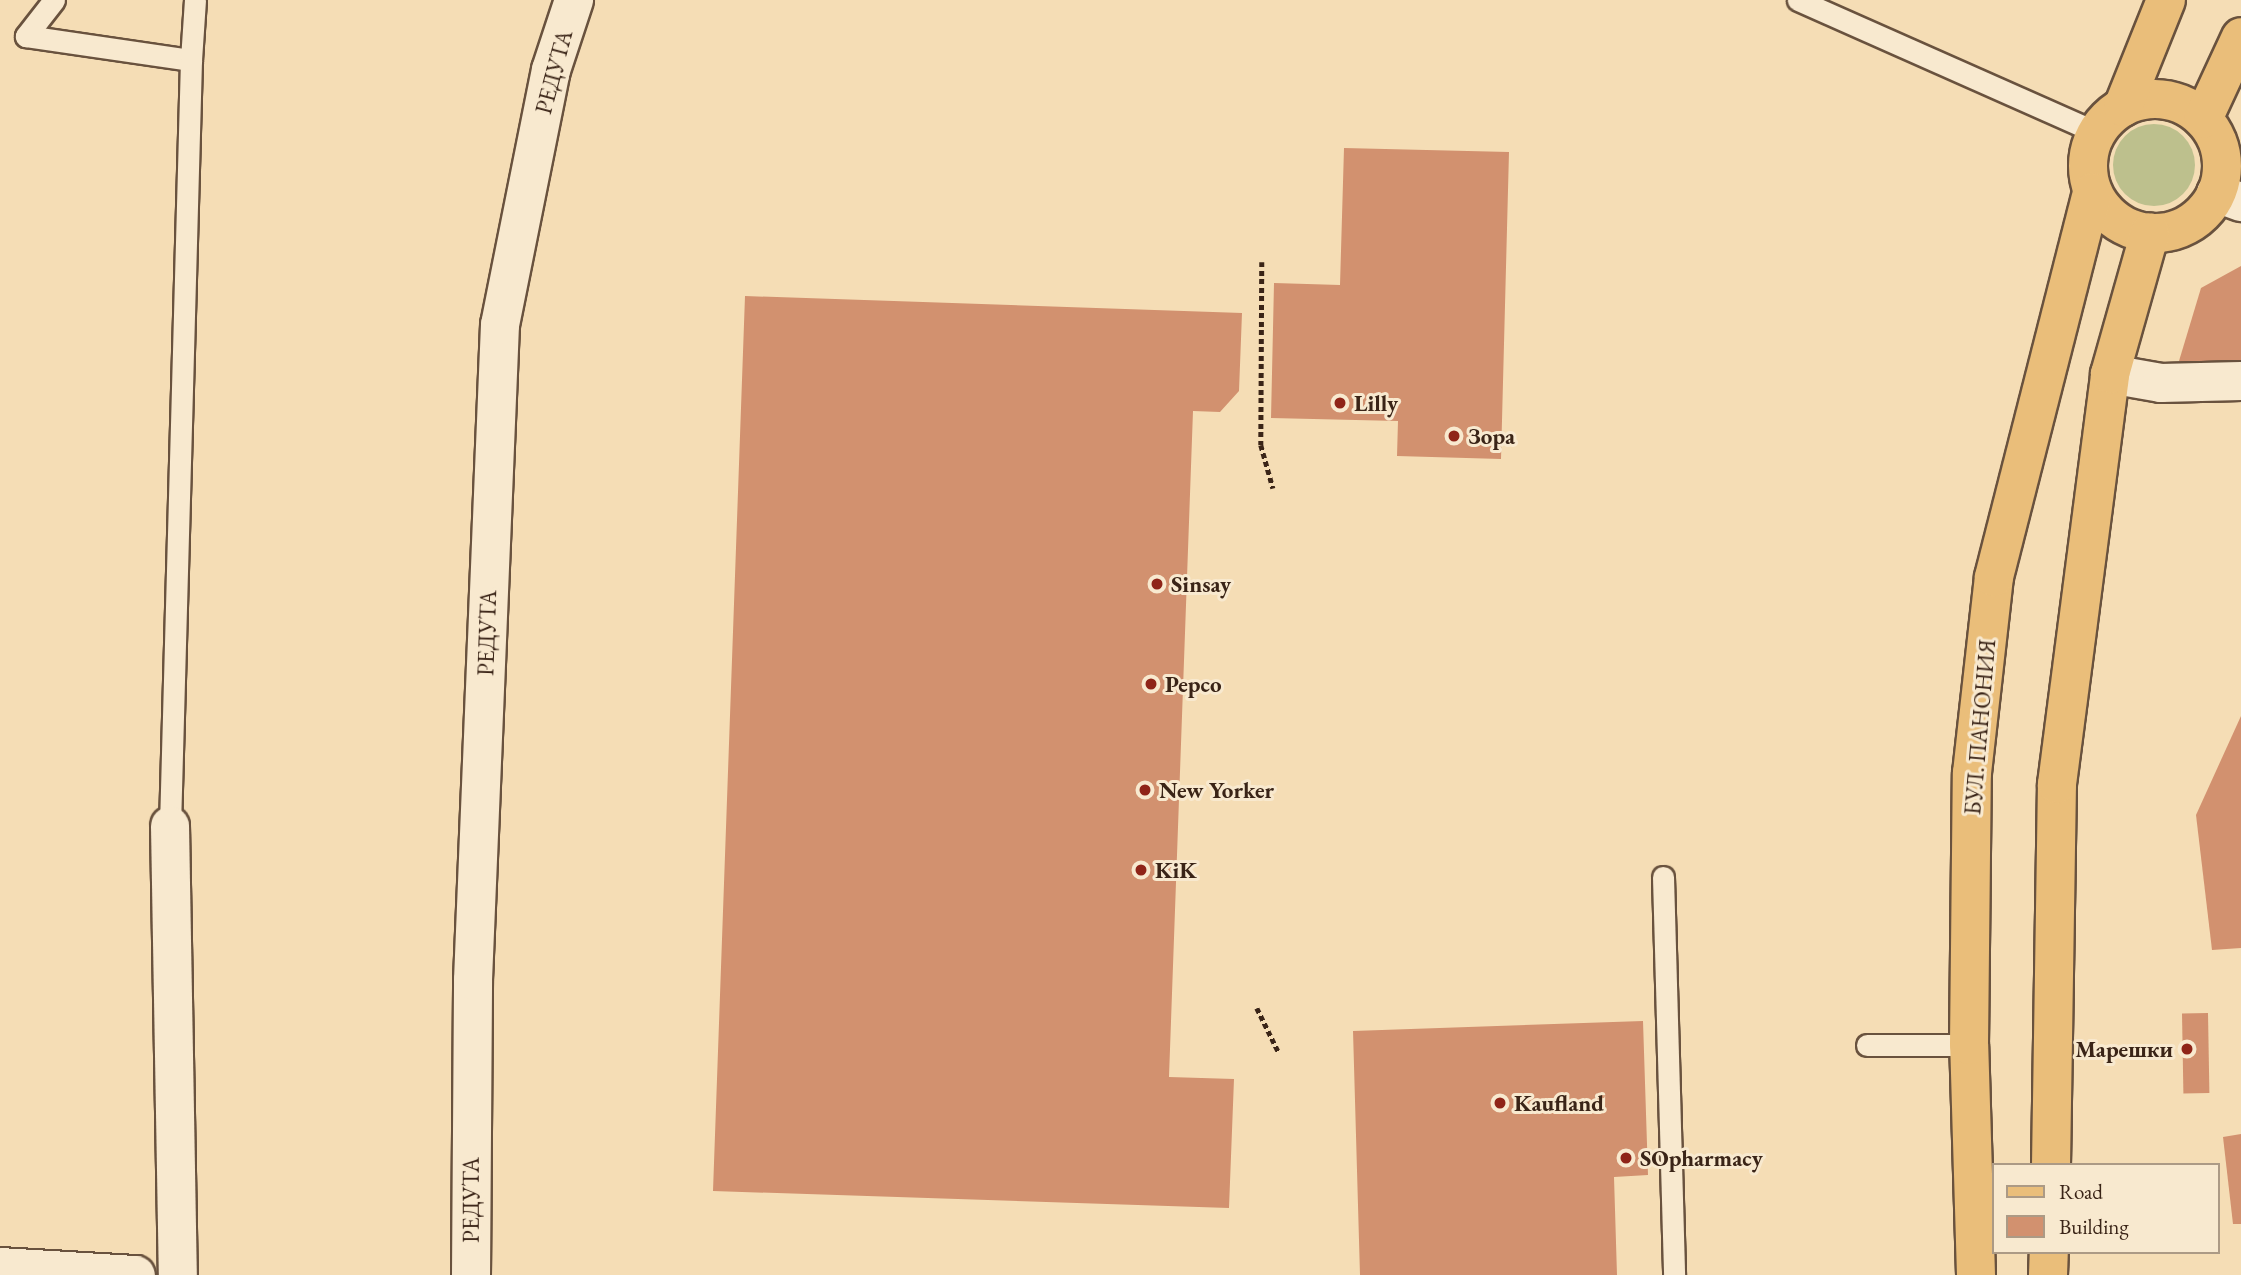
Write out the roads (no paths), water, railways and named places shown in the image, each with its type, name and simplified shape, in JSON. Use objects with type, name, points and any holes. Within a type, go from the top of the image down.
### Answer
[{"type":"main road","points":[[2110,120],[2165,100],[2203,119],[2221,154],[2229,197],[2189,224],[2150,233],[2115,220],[2092,192],[2088,172],[2110,120],[2166,0]]},
{"type":"main road","points":[[2203,119],[2241,37]]},
{"type":"main road","name":"БУЛ. ПАНОНИЯ","points":[[1976,1275],[1969,1045],[1972,773],[1994,577],[2092,192]]},
{"type":"main road","points":[[2051,1163],[2057,784],[2110,374],[2150,233]]},
{"type":"main road","points":[[2049,1254],[2049,1275]]},
{"type":"street","name":"РЕДУТА","points":[[471,1275],[473,980],[500,325],[551,70],[574,0]]},
{"type":"street","points":[[2110,374],[2161,383],[2241,381]]},
{"type":"street","points":[[170,826],[178,1275]]},
{"type":"street","points":[[0,1267],[136,1275]]},
{"type":"lane","points":[[54,0],[26,36],[191,61]]},
{"type":"lane","points":[[170,826],[191,61],[195,0]]},
{"type":"lane","points":[[1798,0],[2110,120]]},
{"type":"lane","points":[[1663,877],[1674,1275]]},
{"type":"lane","points":[[1867,1045],[1969,1045]]},
{"type":"place","name":"Lilly","points":[[1340,403]]},
{"type":"place","name":"Зора","points":[[1454,436]]},
{"type":"place","name":"Sinsay","points":[[1157,584]]},
{"type":"place","name":"Pepco","points":[[1151,684]]},
{"type":"place","name":"New Yorker","points":[[1145,790]]},
{"type":"place","name":"KiK","points":[[1141,870]]},
{"type":"place","name":"Марешки","points":[[2187,1049]]},
{"type":"place","name":"Kaufland","points":[[1500,1103]]},
{"type":"place","name":"SOpharmacy","points":[[1626,1158]]}]
